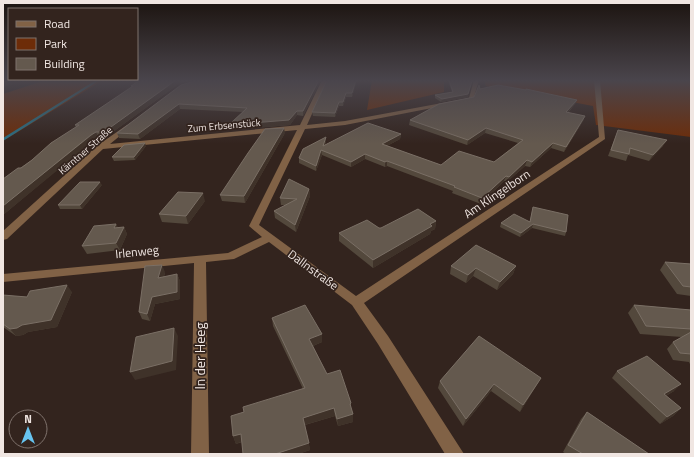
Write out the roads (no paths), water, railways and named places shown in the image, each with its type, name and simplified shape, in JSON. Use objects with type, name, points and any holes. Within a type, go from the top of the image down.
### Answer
[{"type":"street","name":"Dallnstraße","points":[[315,101],[254,226],[356,302],[384,340],[455,454]]},
{"type":"street","name":"Zum Erbsenstück","points":[[101,147],[303,128],[459,101]]},
{"type":"street","name":"Am Klingelborn","points":[[356,302],[603,138],[599,101]]},
{"type":"street","name":"Kärntner Straße","points":[[3,237],[101,147],[136,120]]},
{"type":"street","name":"Irlenweg","points":[[3,278],[230,256],[269,238]]},
{"type":"street","name":"In der Heeg","points":[[200,259],[200,454]]},
{"type":"waterway","points":[[3,140],[65,101]]}]
